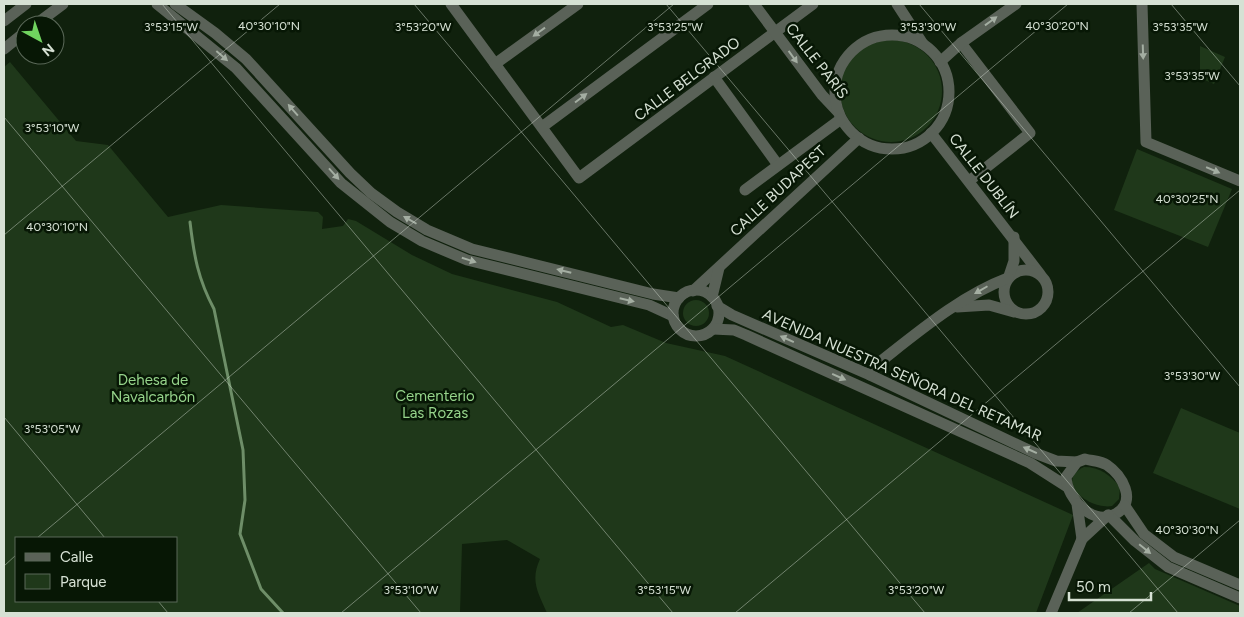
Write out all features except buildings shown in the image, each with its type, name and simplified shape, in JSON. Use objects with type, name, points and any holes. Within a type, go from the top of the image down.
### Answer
[{"type":"street","points":[[4,20],[26,4]]},
{"type":"street","points":[[48,15],[63,4]]},
{"type":"street","points":[[156,4],[236,68],[341,183],[390,222],[422,241],[467,260],[649,305],[673,316]]},
{"type":"street","points":[[175,4],[215,32],[246,59],[371,193],[427,230],[472,249],[653,294],[679,298]]},
{"type":"street","points":[[451,4],[542,127],[708,4]]},
{"type":"street","points":[[495,64],[578,4]]},
{"type":"street","name":"CALLE PARÍS","points":[[754,4],[822,96],[840,116]]},
{"type":"street","name":"CALLE BELGRADO","points":[[542,127],[580,178],[813,4]]},
{"type":"street","points":[[897,4],[923,44],[940,62],[947,80],[948,99],[939,123],[931,133],[918,142],[903,147],[880,147],[858,138],[840,116],[835,98],[836,82],[841,66],[862,43],[877,37],[892,35],[908,37],[923,44]]},
{"type":"street","points":[[940,62],[961,43],[1016,4]]},
{"type":"street","points":[[1142,4],[1146,142],[1240,181]]},
{"type":"street","points":[[4,49],[15,40]]},
{"type":"street","points":[[961,43],[1030,132],[969,180]]},
{"type":"street","points":[[714,77],[778,166]]},
{"type":"street","points":[[746,190],[840,116]]},
{"type":"street","name":"CALLE DUBLÍN","points":[[931,133],[1014,237],[1040,274]]},
{"type":"street","name":"CALLE BUDAPEST","points":[[693,291],[858,138]]},
{"type":"street","name":"CALLE DUBLÍN","points":[[1009,277],[1014,261],[1014,237]]},
{"type":"street","points":[[715,301],[700,291],[693,291],[679,298],[674,306],[673,316],[677,327],[687,335],[701,336],[713,329],[719,314],[715,301],[720,267]]},
{"type":"street","points":[[870,375],[876,365],[982,288],[1009,277],[1018,270],[1029,270],[1040,274],[1048,284],[1049,296],[1043,307],[1034,314],[1023,315],[989,305],[957,307]]},
{"type":"street","points":[[1009,277],[1004,286],[1004,296],[1007,305],[1014,312]]},
{"type":"street","name":"AVENIDA NUESTRA SEÑORA DEL RETAMAR","points":[[715,301],[751,323],[870,375],[1035,453],[1056,461],[1077,462]]},
{"type":"street","name":"AVENIDA NUESTRA SEÑORA DEL RETAMAR","points":[[713,329],[734,330],[746,335],[1023,459],[1066,486]]},
{"type":"street","points":[[1051,613],[1082,539],[1108,516],[1117,513],[1125,506],[1127,495],[1125,485],[1118,474],[1100,462],[1085,459],[1077,462],[1066,477],[1066,486],[1077,504],[1088,512],[1108,516],[1136,542],[1168,567],[1240,598]]},
{"type":"street","points":[[1077,504],[1082,539]]},
{"type":"street","points":[[1125,506],[1144,534],[1174,557],[1240,586]]},
{"type":"green space","points":[[891,40],[911,44],[927,55],[938,71],[942,91],[938,111],[927,127],[911,138],[891,142],[871,138],[855,127],[844,111],[840,91],[844,71],[855,55],[871,44]]},
{"type":"green space","points":[[1200,46],[1225,57],[1214,84],[1200,78]]},
{"type":"green space","points":[[10,62],[76,141],[108,145],[168,217],[221,205],[318,212],[323,217],[322,229],[343,226],[348,219],[356,221],[412,255],[452,274],[557,302],[611,327],[623,325],[666,343],[725,356],[1073,515],[1036,613],[547,613],[535,580],[540,559],[507,540],[462,544],[460,613],[4,613],[4,67]]},
{"type":"green space","points":[[1137,149],[1232,189],[1208,247],[1114,210]]},
{"type":"green space","points":[[696,300],[705,304],[709,313],[705,322],[696,326],[687,322],[683,313],[687,304]]},
{"type":"green space","points":[[1181,408],[1240,433],[1240,509],[1153,473]]},
{"type":"green space","points":[[1084,467],[1095,468],[1104,472],[1120,487],[1119,499],[1112,506],[1094,504],[1078,494],[1073,487],[1072,480],[1075,473]]},
{"type":"green space","points":[[1149,563],[1155,569],[1240,606],[1240,613],[1077,613]]},
{"type":"waterway","points":[[190,222],[198,267],[204,288],[214,309],[243,450],[245,500],[240,534],[261,589],[283,613]]},
{"type":"park label","name":"Dehesa de Navalcarbón","points":[[153,388]]},
{"type":"park label","name":"Cementerio Las Rozas","points":[[435,404]]}]
